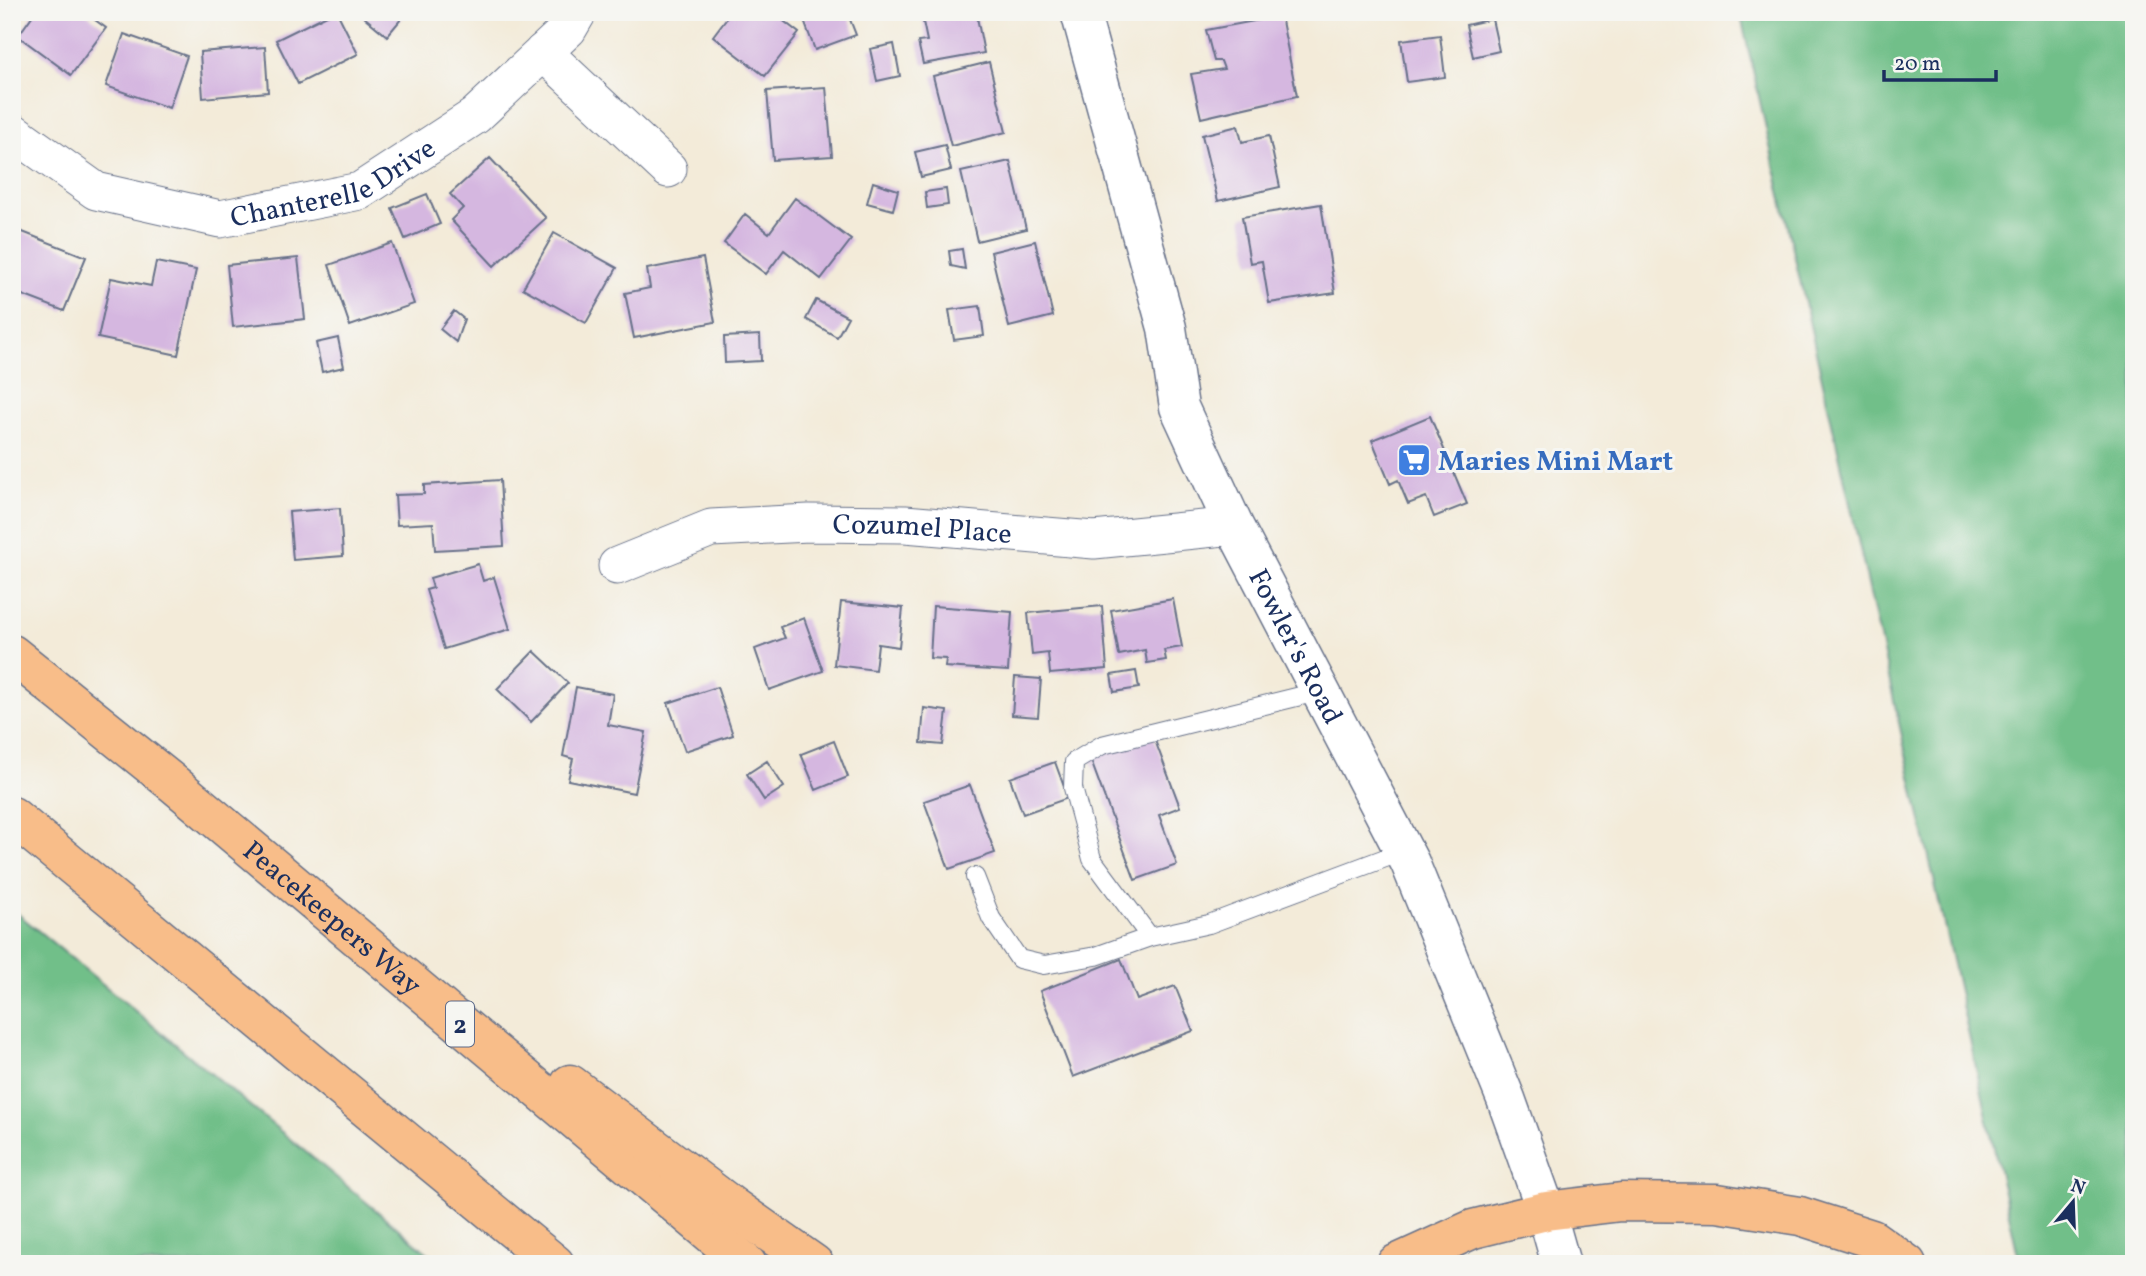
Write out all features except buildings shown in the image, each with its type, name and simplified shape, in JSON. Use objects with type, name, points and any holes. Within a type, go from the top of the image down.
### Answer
[{"type":"highway","name":"Peacekeepers Way","points":[[12,653],[174,784],[747,1264]]},
{"type":"highway","points":[[174,784],[733,1207],[814,1264]]},
{"type":"highway","points":[[12,816],[555,1264]]},
{"type":"highway","points":[[12,828],[99,888]]},
{"type":"highway","points":[[1396,1264],[1473,1229],[1546,1212],[1621,1202],[1717,1203],[1800,1216],[1872,1239],[1908,1264]]},
{"type":"street","name":"Chanterelle Drive","points":[[12,131],[96,191],[220,219],[360,191],[475,116],[568,29],[578,12]]},
{"type":"street","name":"Fowler's Road","points":[[1080,12],[1167,328],[1179,407],[1234,526],[1404,851],[1506,1099],[1546,1212],[1561,1264]]},
{"type":"street","points":[[543,52],[668,169]]},
{"type":"street","name":"Cozumel Place","points":[[617,566],[711,528],[809,523],[905,524],[1094,540],[1234,526]]},
{"type":"lane","points":[[1150,937],[1091,859],[1073,788],[1074,762],[1102,745],[1321,691]]},
{"type":"lane","points":[[975,877],[991,918],[1019,959],[1044,965],[1096,956],[1150,937],[1209,924],[1404,851]]},
{"type":"green space","points":[[1740,12],[2134,12],[2134,1264],[2020,1264]]},
{"type":"green space","points":[[12,909],[441,1264],[12,1264]]},
{"type":"place","name":"Maries Mini Mart","points":[[1414,460]]}]
